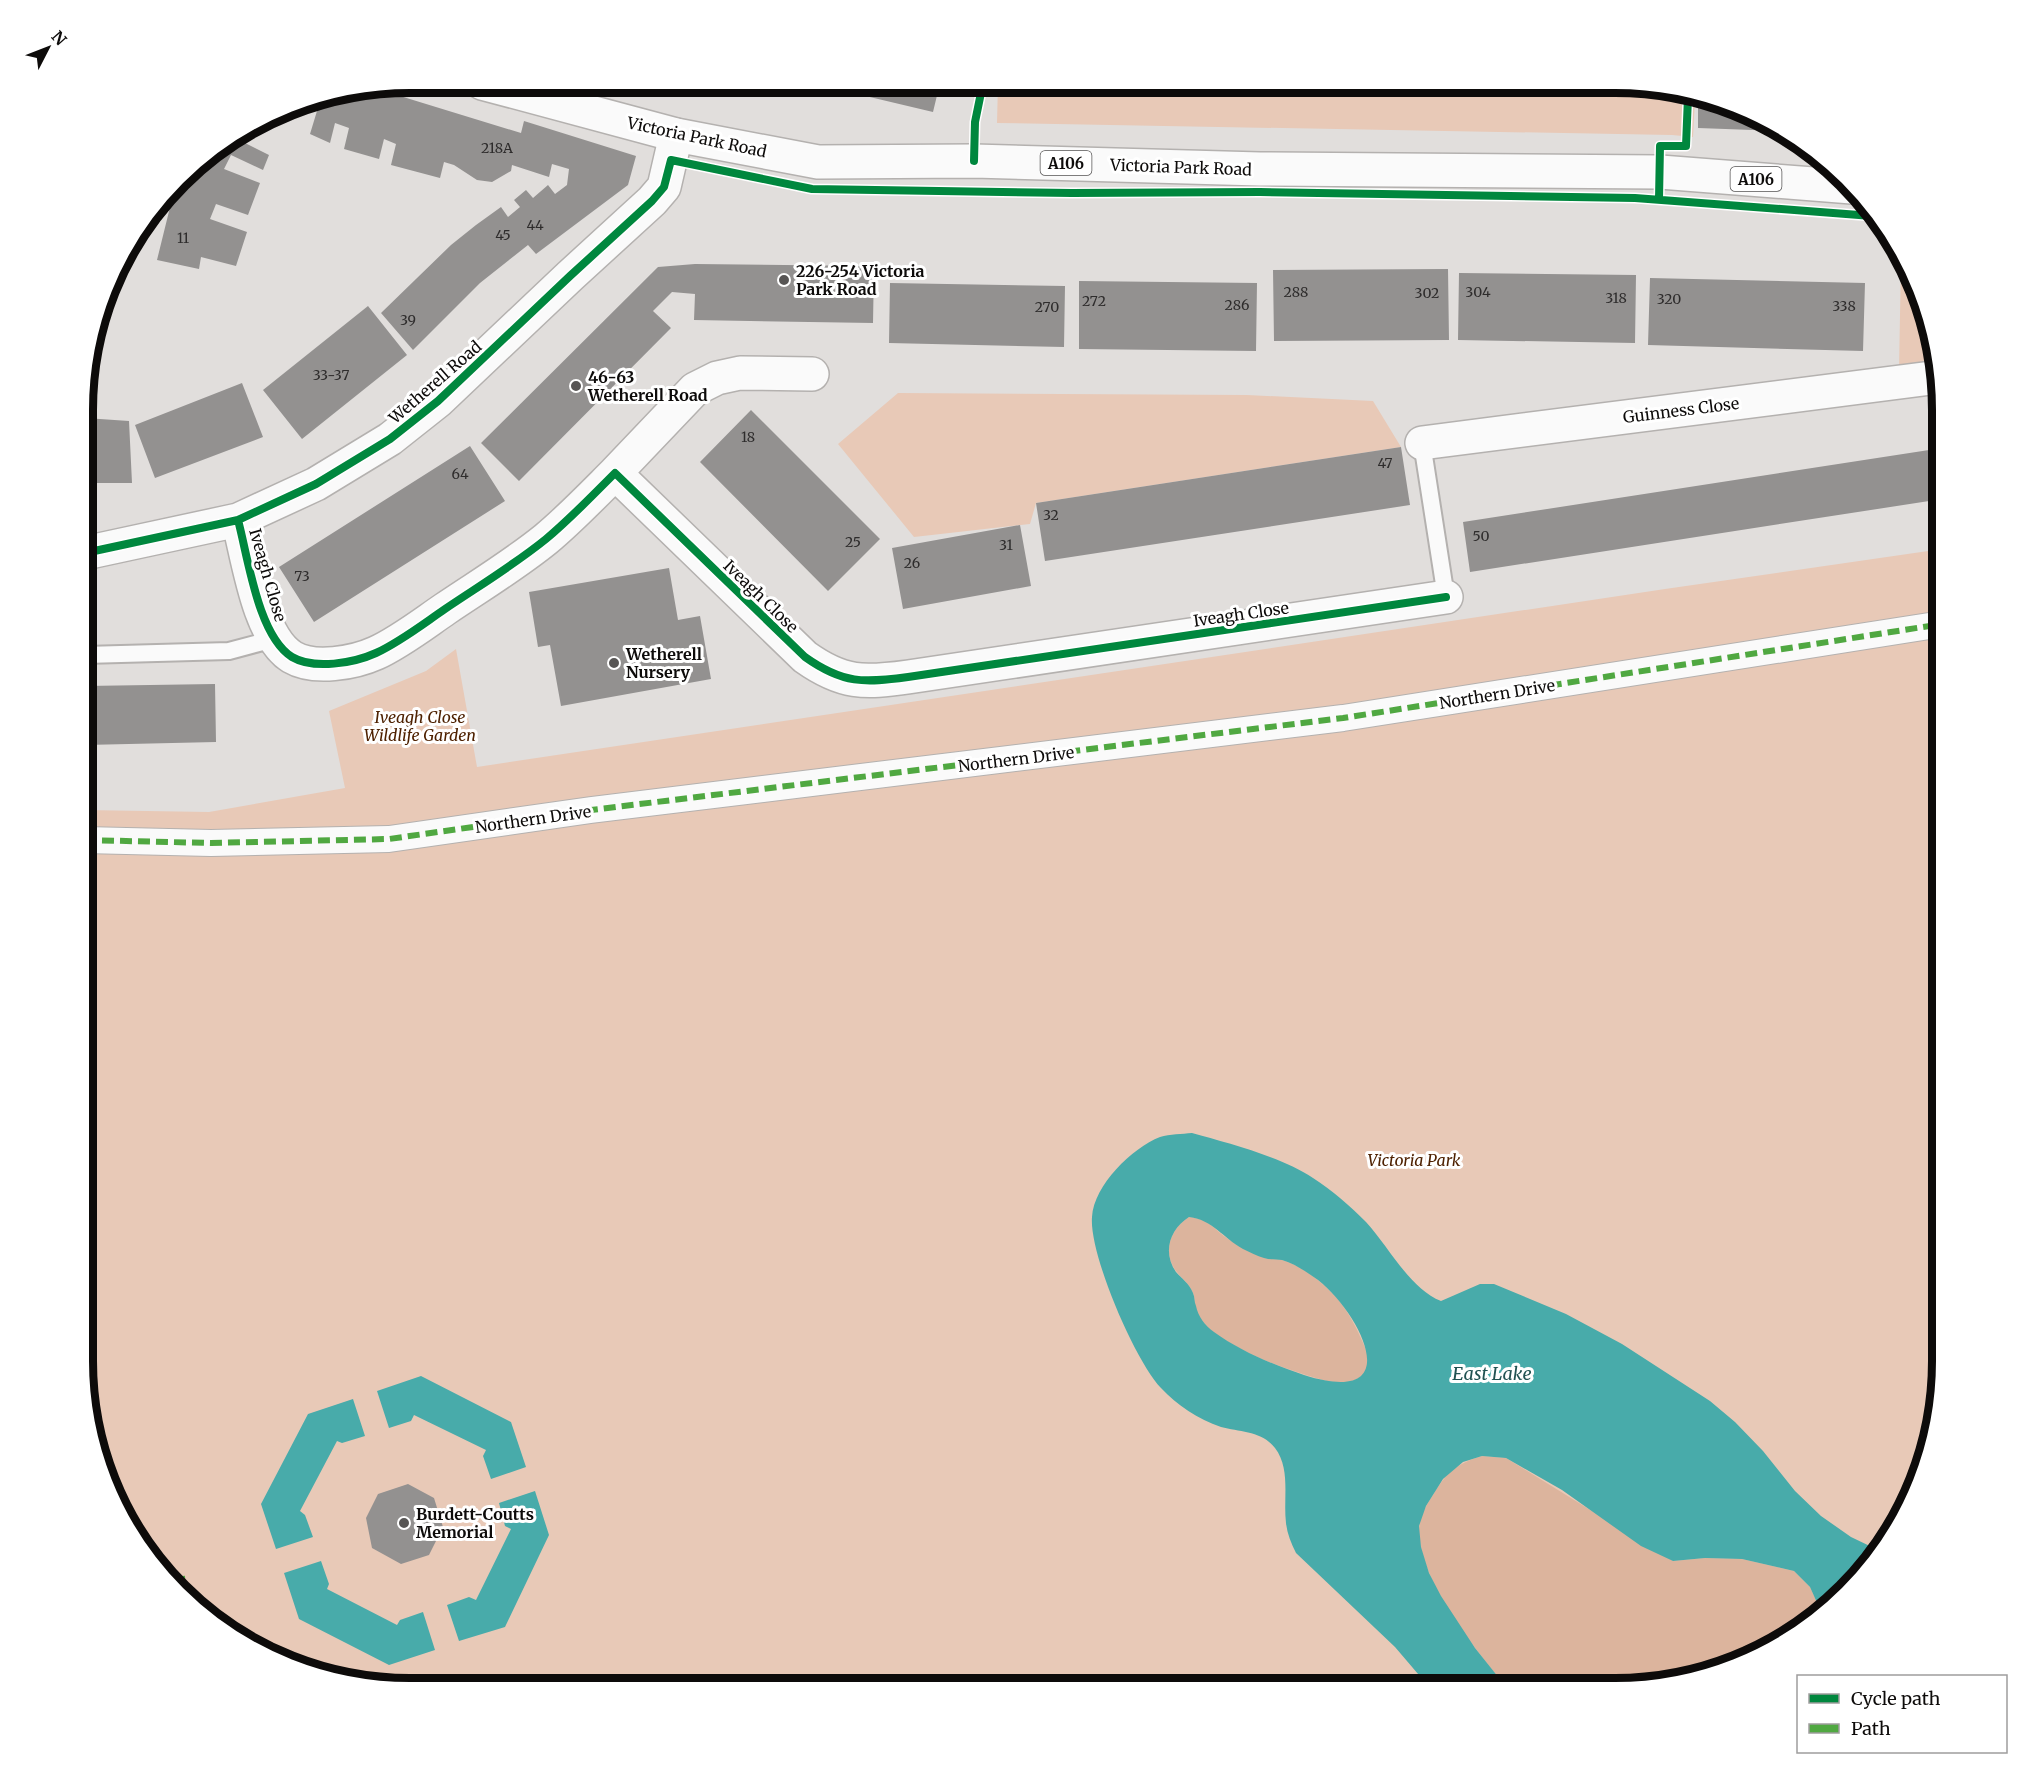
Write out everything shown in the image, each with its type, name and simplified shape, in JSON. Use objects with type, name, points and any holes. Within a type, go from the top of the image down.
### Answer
[{"type":"street","name":"Victoria Park Road","points":[[522,93],[676,135],[818,162],[974,160],[1260,169],[1660,172],[1839,186]]},
{"type":"street","name":"Wetherell Road","points":[[93,551],[238,520],[316,484],[390,439],[438,401],[652,201],[664,187],[676,135]]},
{"type":"street","name":"Iveagh Close","points":[[238,520],[262,616],[274,639],[292,657],[316,664],[337,664],[376,653],[538,545],[583,506],[695,389],[717,378],[740,373],[812,374]]},
{"type":"street","name":"Guinness Close","points":[[1422,443],[1930,378]]},
{"type":"street","name":"Iveagh Close","points":[[615,473],[805,657],[824,670],[847,678],[873,682],[1446,597]]},
{"type":"street","name":"Northern Drive","points":[[93,840],[211,843],[389,839],[591,810],[1343,718],[1932,626]]},
{"type":"lane","points":[[1422,443],[1446,597]]},
{"type":"lane","name":"Iveagh Close","points":[[93,655],[229,651],[274,639]]},
{"type":"green space","points":[[998,93],[1615,93],[1656,96],[1695,103],[1693,137],[997,123]]},
{"type":"green space","points":[[1901,274],[1915,308],[1929,366],[1899,370]]},
{"type":"green space","points":[[898,393],[1247,395],[1373,401],[1401,447],[1036,503],[1030,524],[914,537],[838,444]]},
{"type":"green space","name":"Victoria Park","points":[[1932,550],[1932,1361],[1926,1423],[1908,1482],[1890,1520],[1879,1537],[1839,1585],[1808,1612],[1774,1636],[1736,1654],[1697,1667],[1656,1675],[1615,1678],[389,1677],[328,1667],[289,1654],[251,1636],[217,1612],[186,1585],[159,1554],[135,1520],[117,1482],[104,1443],[94,1382],[93,810],[209,812],[345,788],[329,711],[426,671],[456,649],[477,767]]},
{"type":"shaded area","points":[[1189,1217],[1205,1221],[1228,1239],[1263,1257],[1282,1260],[1297,1266],[1324,1285],[1345,1309],[1364,1345],[1368,1360],[1364,1373],[1351,1381],[1342,1382],[1316,1378],[1255,1356],[1210,1330],[1198,1313],[1191,1290],[1176,1271],[1169,1256],[1173,1234]]},
{"type":"shaded area","points":[[1482,1456],[1506,1458],[1673,1561],[1705,1558],[1742,1559],[1794,1571],[1810,1587],[1818,1604],[1774,1636],[1736,1654],[1677,1672],[1615,1678],[1499,1678],[1465,1634],[1438,1592],[1421,1549],[1419,1529],[1424,1511],[1443,1480],[1465,1462]]},
{"type":"water","name":"East Lake","points":[[1192,1133],[1222,1141],[1271,1157],[1300,1170],[1341,1199],[1366,1222],[1419,1287],[1441,1301],[1480,1284],[1494,1284],[1566,1314],[1622,1344],[1710,1401],[1735,1422],[1763,1451],[1795,1491],[1821,1516],[1851,1537],[1871,1547],[1839,1585],[1818,1604],[1810,1587],[1794,1571],[1742,1559],[1705,1558],[1673,1561],[1641,1546],[1562,1490],[1506,1458],[1482,1456],[1463,1462],[1443,1479],[1426,1506],[1419,1526],[1421,1547],[1429,1573],[1441,1596],[1475,1648],[1499,1678],[1421,1678],[1395,1647],[1296,1553],[1287,1527],[1283,1465],[1280,1456],[1270,1442],[1257,1435],[1221,1427],[1181,1406],[1161,1388],[1150,1374],[1127,1332],[1098,1256],[1093,1234],[1094,1205],[1107,1181],[1127,1159],[1149,1142],[1172,1135]],"holes":[[[1189,1217],[1205,1222],[1243,1249],[1264,1258],[1282,1260],[1292,1264],[1318,1280],[1349,1314],[1360,1334],[1366,1353],[1366,1369],[1356,1379],[1336,1382],[1304,1375],[1246,1351],[1208,1327],[1198,1313],[1194,1295],[1176,1272],[1169,1257],[1170,1242],[1182,1222]]]},
{"type":"water","points":[[421,1376],[511,1422],[526,1467],[491,1479],[483,1456],[486,1450],[414,1415],[411,1421],[389,1428],[377,1391]]},
{"type":"water","points":[[353,1399],[365,1436],[342,1443],[337,1441],[300,1511],[305,1515],[313,1537],[276,1549],[261,1504],[308,1414]]},
{"type":"water","points":[[535,1491],[549,1535],[505,1627],[459,1641],[447,1605],[469,1597],[476,1600],[511,1529],[505,1526],[499,1503]]},
{"type":"water","points":[[321,1561],[329,1584],[327,1589],[397,1625],[400,1620],[423,1612],[435,1650],[389,1665],[299,1619],[284,1573]]},
{"type":"building","points":[[853,93],[938,93],[933,112]]},
{"type":"building","points":[[393,94],[521,133],[524,121],[636,156],[628,185],[536,254],[528,245],[480,283],[413,350],[381,313],[451,245],[476,225],[501,207],[508,217],[520,207],[514,200],[526,190],[533,198],[548,185],[555,194],[567,185],[569,169],[552,164],[549,177],[512,165],[511,171],[492,182],[477,180],[454,165],[444,162],[440,178],[391,165],[396,144],[384,139],[379,159],[344,149],[349,128],[335,123],[330,143],[310,134],[317,111],[312,109],[348,99]]},
{"type":"building","points":[[1698,104],[1736,117],[1764,130],[1698,128]]},
{"type":"building","points":[[241,141],[269,155],[263,170],[231,155],[224,169],[260,183],[248,215],[216,204],[210,219],[247,232],[236,266],[201,257],[199,269],[157,260],[171,202],[186,186]]},
{"type":"building","points":[[695,264],[874,266],[873,323],[694,320],[695,294],[672,292],[653,311],[671,328],[519,481],[481,443],[658,267]]},
{"type":"building","points":[[1448,269],[1449,340],[1274,341],[1273,270]]},
{"type":"building","points":[[1459,273],[1636,275],[1635,343],[1458,340]]},
{"type":"building","points":[[1650,278],[1865,283],[1863,351],[1648,345]]},
{"type":"building","points":[[1079,281],[1257,283],[1256,351],[1079,349]]},
{"type":"building","points":[[890,283],[1065,286],[1064,347],[889,343]]},
{"type":"building","points":[[368,306],[407,355],[302,439],[263,390]]},
{"type":"building","points":[[242,383],[263,437],[155,478],[135,425]]},
{"type":"building","points":[[751,410],[880,539],[828,591],[700,462]]},
{"type":"building","points":[[93,419],[129,421],[132,483],[93,483]]},
{"type":"building","points":[[470,446],[505,501],[314,622],[279,567]]},
{"type":"building","points":[[1401,447],[1410,505],[1045,561],[1036,503]]},
{"type":"building","points":[[1932,450],[1932,501],[1470,572],[1463,522]]},
{"type":"building","points":[[1020,525],[1031,586],[903,609],[892,548]]},
{"type":"building","points":[[669,568],[678,620],[700,616],[711,679],[561,706],[550,645],[538,647],[529,592]]},
{"type":"building","points":[[215,684],[216,742],[93,745],[93,686]]},
{"type":"building","name":"Burdett-Coutts Memorial","points":[[408,1484],[434,1498],[443,1527],[429,1555],[401,1564],[372,1548],[366,1518],[378,1494]]},
{"type":"marked path","points":[[93,840],[211,843],[389,839],[591,810],[1343,718],[1932,626]]},
{"type":"marked path","points":[[182,1576],[182,1581]]},
{"type":"cycle path","points":[[974,161],[975,122],[981,93]]},
{"type":"cycle path","points":[[1659,199],[1660,146],[1686,146],[1688,102]]},
{"type":"cycle path","points":[[93,551],[238,520],[316,484],[390,439],[438,401],[652,201],[664,187],[671,160],[812,189],[1072,193],[1260,192],[1635,198],[1865,215]]},
{"type":"cycle path","points":[[238,520],[256,594],[271,632],[280,647],[292,657],[301,661],[322,664],[334,664],[367,657],[403,638],[534,549],[615,473],[805,657],[831,672],[854,679],[879,680],[908,677],[1446,597]]},
{"type":"place","name":"226-254 Victoria Park Road","points":[[784,280]]},
{"type":"place","name":"46-63 Wetherell Road","points":[[576,386]]},
{"type":"place","name":"Wetherell Nursery","points":[[614,663]]},
{"type":"place","name":"Burdett-Coutts Memorial","points":[[404,1523]]},
{"type":"park label","name":"Iveagh Close Wildlife Garden","points":[[420,726]]}]
